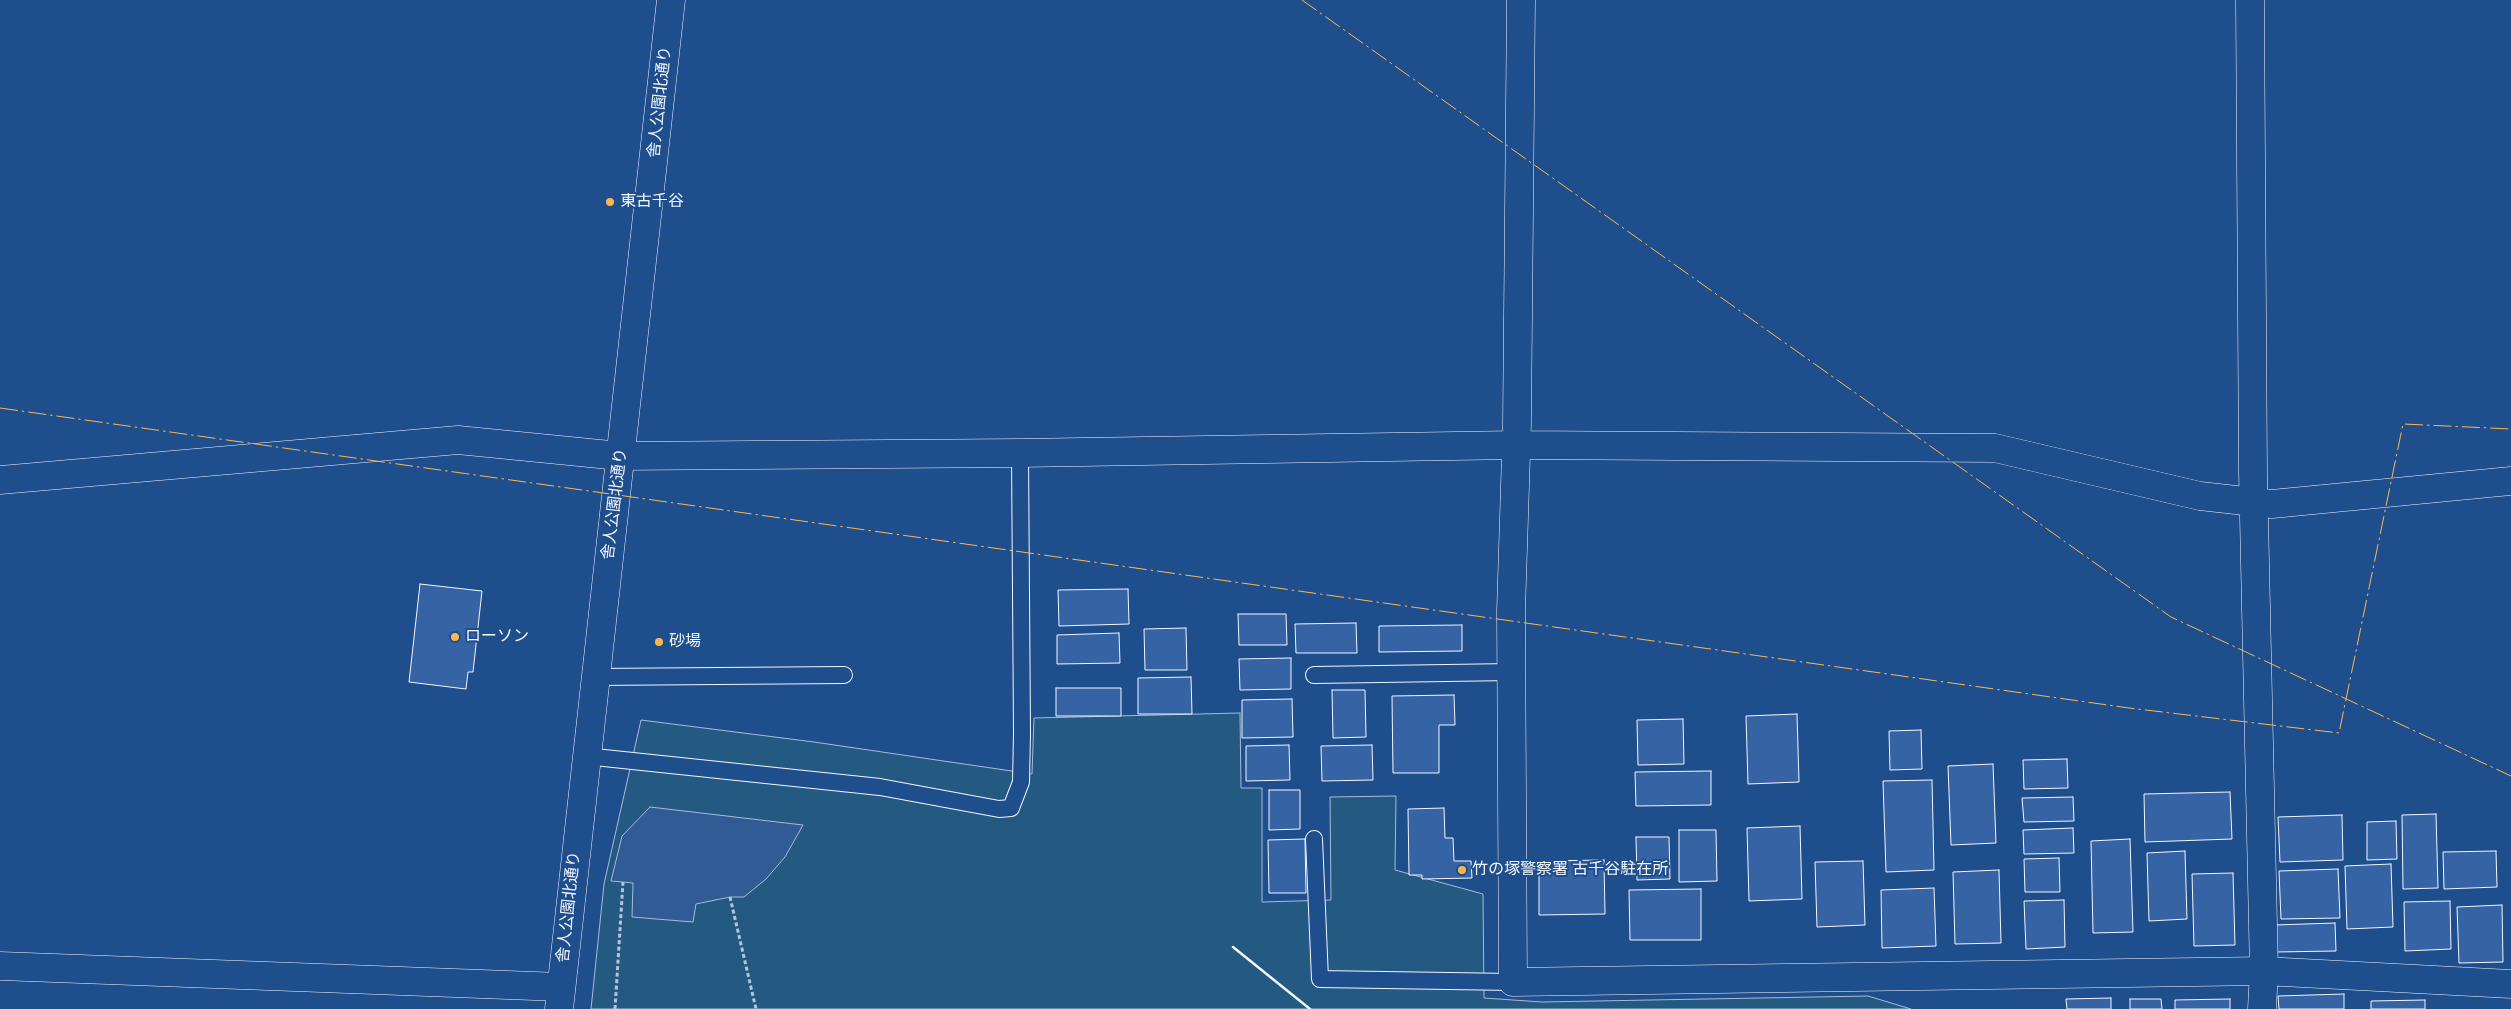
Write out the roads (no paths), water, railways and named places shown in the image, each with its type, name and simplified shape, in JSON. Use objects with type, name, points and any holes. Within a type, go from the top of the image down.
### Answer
[{"type":"street","name":"舎人公園北通り","points":[[560,998],[585,756],[671,0]]},
{"type":"street","points":[[1521,0],[1512,672],[1513,982],[2264,972],[2511,984]]},
{"type":"street","points":[[2250,0],[2253,503],[2264,972],[2262,1009]]},
{"type":"street","points":[[0,480],[458,440],[620,456],[1020,454],[1516,445],[1995,448],[2200,496],[2253,503],[2301,503],[2511,481]]},
{"type":"street","points":[[0,966],[560,998]]},
{"type":"lane","points":[[585,756],[880,787],[999,809],[1011,808],[1021,782],[1020,454]]},
{"type":"lane","points":[[1314,676],[1512,672]]},
{"type":"lane","points":[[594,676],[844,675]]},
{"type":"lane","points":[[1314,839],[1320,980],[1513,982]]},
{"type":"place","name":"東古千谷","points":[[610,202]]},
{"type":"place","name":"ローソン","points":[[455,637]]},
{"type":"place","name":"砂場","points":[[659,642]]},
{"type":"place","name":"竹の塚警察署 古千谷駐在所","points":[[1462,870]]}]
